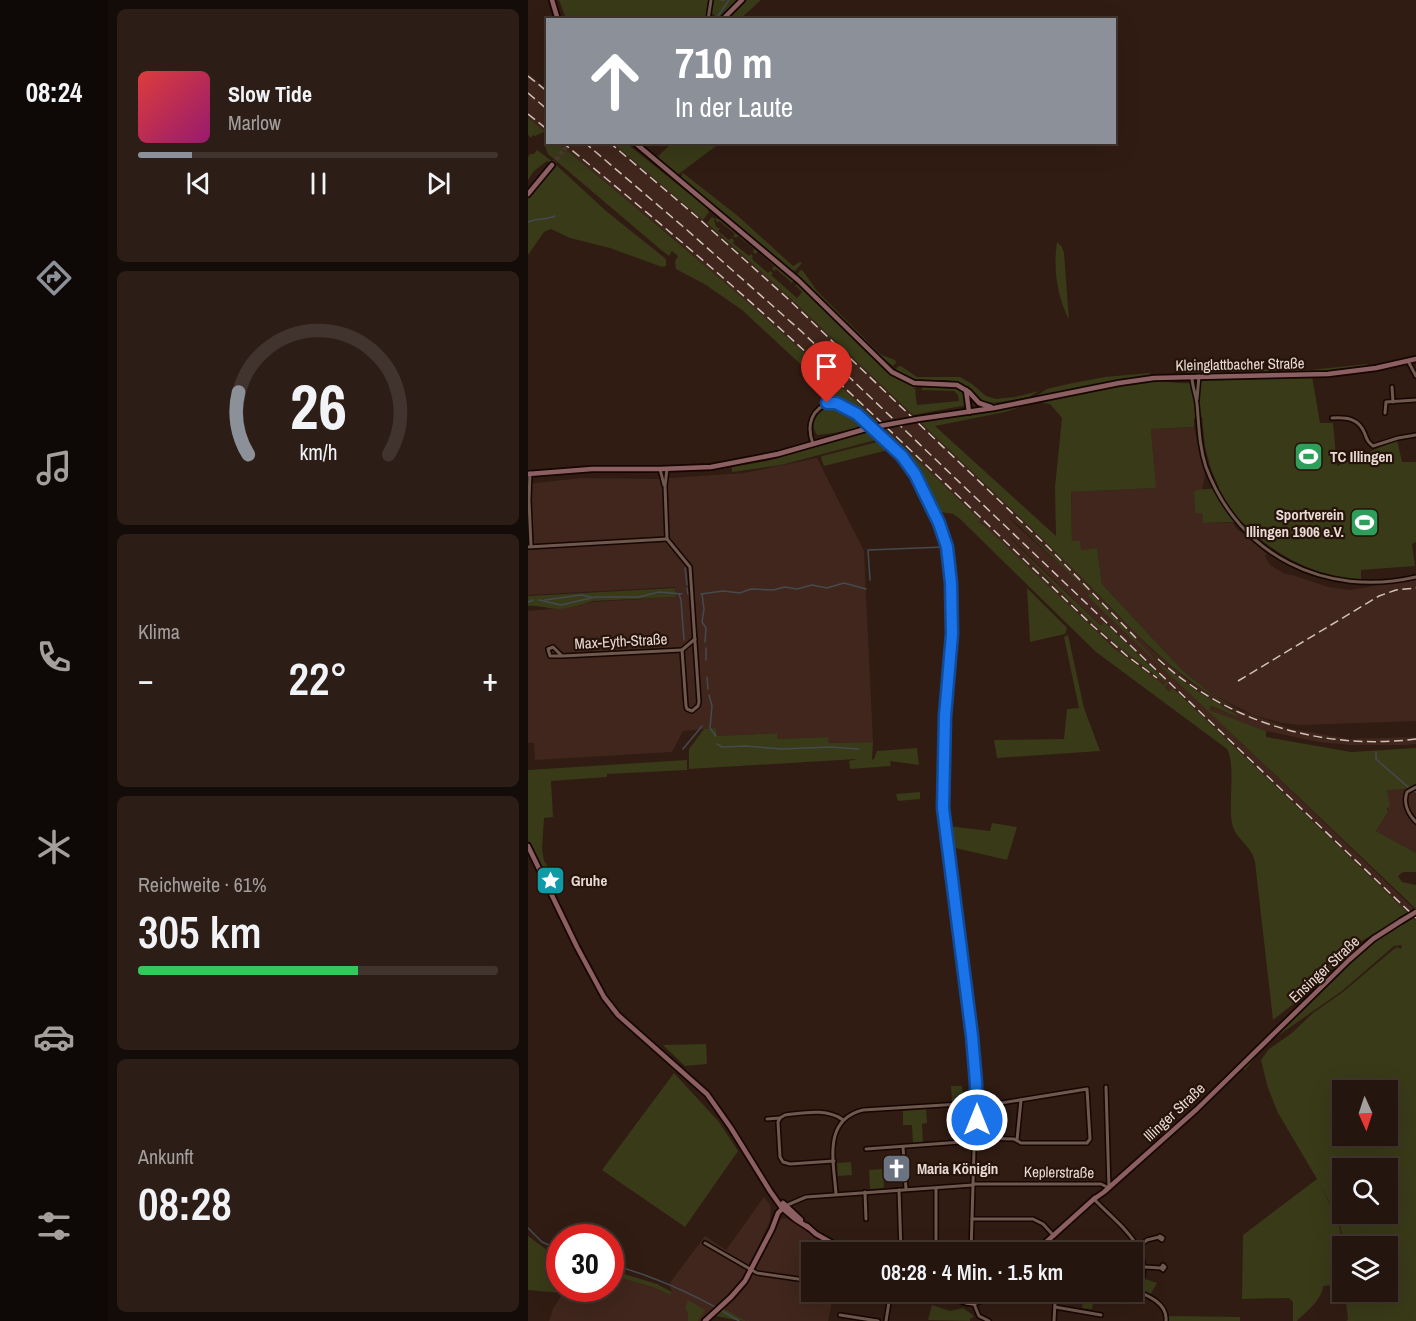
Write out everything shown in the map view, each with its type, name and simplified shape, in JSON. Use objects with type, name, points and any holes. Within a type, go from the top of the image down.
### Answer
[{"type":"street","points":[[552,0],[557,18]]},
{"type":"street","points":[[708,18],[711,0]]},
{"type":"street","points":[[724,18],[742,0]]},
{"type":"street","points":[[636,144],[798,280],[897,375],[914,383],[951,384],[966,390],[981,405],[994,408]]},
{"type":"street","points":[[640,144],[645,152]]},
{"type":"street","points":[[528,195],[552,165]]},
{"type":"street","name":"Kleinglattbacher Straße","points":[[529,473],[592,469],[660,470],[705,467],[740,462],[869,428],[994,408],[1119,383],[1192,376],[1328,374],[1416,360]]},
{"type":"street","points":[[1408,361],[1416,374]]},
{"type":"street","points":[[1192,376],[1197,401],[1200,439],[1210,476],[1233,515],[1259,543],[1296,567],[1331,580],[1357,584],[1383,583],[1416,577]]},
{"type":"street","points":[[1197,401],[1199,376]]},
{"type":"street","points":[[1392,387],[1393,402]]},
{"type":"street","points":[[966,390],[971,412]]},
{"type":"street","points":[[971,412],[974,399]]},
{"type":"street","points":[[1385,413],[1386,402],[1416,400]]},
{"type":"street","points":[[813,444],[810,423],[820,406],[832,402],[857,414],[902,456],[912,470],[939,523],[947,547],[953,608],[952,651],[946,698],[944,815],[967,992],[977,1105],[971,1242]]},
{"type":"street","points":[[1332,417],[1348,417],[1357,422],[1372,446],[1416,435]]},
{"type":"street","points":[[667,469],[665,486],[667,539],[690,567],[695,639],[699,702],[692,711],[686,706],[682,650],[695,639]]},
{"type":"street","points":[[660,470],[665,486]]},
{"type":"street","points":[[529,473],[530,546],[667,539]]},
{"type":"street","name":"Max-Eyth-Straße","points":[[562,656],[682,650]]},
{"type":"street","points":[[1416,787],[1406,795],[1407,807],[1416,822]]},
{"type":"street","points":[[528,846],[577,947],[604,996],[618,1015],[686,1074],[714,1103],[765,1183],[786,1208],[809,1228],[832,1242]]},
{"type":"street","name":"Ensinger Straße","points":[[1255,1052],[1345,963],[1373,939],[1416,912]]},
{"type":"street","name":"Illinger Straße","points":[[1047,1242],[1197,1108],[1255,1052]]},
{"type":"street","points":[[1106,1087],[1109,1188]]},
{"type":"street","points":[[836,1194],[833,1137],[843,1120],[853,1113],[864,1110],[977,1105],[1087,1089],[1090,1139],[1087,1143],[975,1140],[866,1149]]},
{"type":"street","points":[[1017,1140],[1021,1100]]},
{"type":"street","points":[[767,1119],[827,1112],[843,1120]]},
{"type":"street","points":[[780,1118],[778,1122],[780,1157],[783,1162],[790,1164],[834,1161]]},
{"type":"street","points":[[903,1147],[906,1190]]},
{"type":"street","name":"Keplerstraße","points":[[786,1208],[798,1199],[836,1194],[973,1185],[1101,1184],[1109,1188]]},
{"type":"street","points":[[936,1188],[936,1242]]},
{"type":"street","points":[[899,1190],[901,1242]]},
{"type":"street","points":[[865,1192],[866,1219]]},
{"type":"street","points":[[1094,1199],[1134,1242]]},
{"type":"street","points":[[705,1321],[739,1289],[751,1271],[772,1228],[786,1208]]},
{"type":"street","points":[[972,1219],[1033,1219],[1044,1224],[1054,1236]]},
{"type":"street","points":[[1143,1243],[1159,1237]]},
{"type":"street","points":[[705,1243],[757,1274],[801,1280]]},
{"type":"street","points":[[1143,1261],[1143,1271]]},
{"type":"street","points":[[1144,1267],[1161,1268]]},
{"type":"street","points":[[1143,1294],[1165,1309],[1166,1321]]},
{"type":"street","points":[[886,1321],[889,1302]]},
{"type":"street","points":[[968,1302],[973,1304],[982,1302]]},
{"type":"street","points":[[1052,1302],[1055,1307],[1054,1321]]},
{"type":"street","points":[[973,1304],[980,1319],[989,1321]]},
{"type":"street","points":[[1055,1307],[1101,1315]]},
{"type":"street","points":[[840,1315],[878,1321]]},
{"type":"shaded area","points":[[528,73],[546,89],[546,133],[528,118]]},
{"type":"shaded area","points":[[559,144],[614,144],[668,189],[788,296],[1063,559],[1154,652],[1189,681],[1236,709],[1291,729],[1349,739],[1416,737],[1416,744],[1406,745],[1349,745],[1319,742],[1266,731],[1218,714],[1209,710],[1210,706],[1237,717],[1234,712],[1173,674],[1143,647],[1091,593],[1089,596],[1416,911],[1416,921],[1174,688],[1169,692],[1165,687],[1166,681],[1164,685],[1136,666],[1092,628],[985,526],[978,522],[979,520],[867,411],[677,241]],"holes":[[[1008,516],[1043,545],[1083,585]],[[1006,533],[1101,626],[1105,623],[1166,681],[1138,662],[1095,625],[1047,578]]]},
{"type":"shaded area","points":[[1194,427],[1205,475],[1202,490],[1194,493],[1195,513],[1202,513],[1203,523],[1233,523],[1267,554],[1265,556],[1270,565],[1285,574],[1328,587],[1350,590],[1416,579],[1416,721],[1301,725],[1282,723],[1253,715],[1212,694],[1183,671],[1102,584],[1097,548],[1081,550],[1072,541],[1071,492],[1155,488],[1151,429]]},
{"type":"shaded area","points":[[817,458],[864,551],[873,742],[829,743],[827,737],[778,739],[777,733],[717,736],[716,728],[683,731],[672,752],[535,760],[534,743],[528,743],[528,611],[574,607],[592,602],[676,597],[675,587],[528,595],[528,484],[581,478],[655,479],[744,473]]},
{"type":"shaded area","points":[[1416,784],[1416,853],[1376,831],[1388,812],[1387,789],[1405,789]]},
{"type":"shaded area","points":[[764,1197],[771,1206],[770,1221],[745,1276],[734,1291],[703,1321],[549,1321],[557,1302],[624,1302],[624,1279],[670,1295],[672,1291],[669,1284],[705,1236],[726,1250]]},
{"type":"shaded area","points":[[785,1218],[794,1222],[825,1242],[801,1242],[801,1302],[832,1302],[828,1321],[746,1321],[725,1309],[751,1277],[781,1219]]},
{"type":"green space","points":[[559,0],[710,0],[706,18],[566,18]]},
{"type":"green space","points":[[714,0],[738,0],[719,18],[711,12]]},
{"type":"green space","points":[[745,0],[761,0],[741,18],[727,18]]},
{"type":"green space","points":[[528,118],[544,132],[533,135],[531,138],[528,135]]},
{"type":"green space","points":[[546,137],[546,144],[559,144],[681,245],[761,314],[878,422],[874,423],[858,408],[838,399],[742,310],[706,285],[676,269],[675,261],[678,256],[672,251],[669,256],[660,249],[548,154],[544,144]]},
{"type":"green space","points":[[614,144],[627,144],[707,208],[709,212],[703,220]]},
{"type":"green space","points":[[671,144],[719,144],[676,176],[656,158]]},
{"type":"green space","points":[[537,150],[606,211],[666,259],[666,266],[662,267],[610,248],[570,238],[551,229],[544,232],[528,255],[528,198],[553,168],[547,161],[534,171],[528,180],[528,157]]},
{"type":"green space","points":[[683,173],[738,216],[793,266],[802,263],[795,271],[789,269],[680,179]]},
{"type":"green space","points":[[712,217],[715,219],[717,228],[720,228],[718,231],[729,240],[732,238],[733,243],[749,256],[751,254],[752,259],[768,273],[770,271],[773,273],[771,275],[797,298],[802,292],[796,286],[793,287],[798,283],[886,369],[896,377],[915,385],[916,388],[913,388],[917,391],[915,391],[917,405],[959,401],[954,391],[921,390],[923,386],[952,385],[964,392],[967,405],[913,415],[788,296],[707,223]]},
{"type":"green space","points":[[715,218],[720,220],[791,279],[793,278],[794,281],[790,284],[791,282],[776,269],[774,271],[772,269],[774,266],[758,252],[755,254],[754,249],[738,236],[736,238],[733,236],[735,234],[719,221],[717,223]]},
{"type":"green space","points":[[1057,242],[1064,253],[1069,320],[1057,282]]},
{"type":"green space","points":[[801,270],[817,291],[877,351],[895,360],[896,363],[893,366],[877,354],[799,278],[797,274]]},
{"type":"green space","points":[[1367,364],[1368,366],[1331,372],[1184,373],[1198,369],[1310,370]]},
{"type":"green space","points":[[901,366],[917,377],[960,377],[986,396],[996,399],[1039,391],[1029,397],[1002,402],[979,402],[970,390],[958,383],[914,379],[896,370]]},
{"type":"green space","points":[[1149,373],[1150,376],[1003,404],[982,402],[1007,403],[1033,398],[1047,389],[1068,384],[1105,377]]},
{"type":"green space","points":[[1312,376],[1320,423],[1333,423],[1337,466],[1397,440],[1402,462],[1416,462],[1416,542],[1412,544],[1415,566],[1361,570],[1361,581],[1344,578],[1296,562],[1268,545],[1242,522],[1203,523],[1202,513],[1195,513],[1194,493],[1196,490],[1219,488],[1205,447],[1202,417],[1194,418],[1194,427],[1151,429],[1156,488],[1071,492],[1072,541],[1080,541],[1081,550],[1097,548],[1102,584],[1183,671],[1212,694],[1241,711],[1215,697],[1192,682],[1151,648],[1074,570],[919,421],[1032,403],[1005,412],[935,426],[1056,536],[1055,487],[1062,418],[1050,404],[1041,403],[1115,385],[1144,381],[1189,383],[1207,378]]},
{"type":"green space","points":[[829,407],[849,412],[867,425],[817,435],[814,422],[821,412]]},
{"type":"green space","points":[[884,428],[980,520],[978,522],[985,526],[1115,649],[1164,685],[1166,682],[1101,631],[1005,534],[1101,626],[1104,622],[1168,683],[1165,687],[1169,692],[1173,688],[1408,913],[1360,942],[1296,1002],[1273,1020],[1255,862],[1251,851],[1236,834],[1232,823],[1231,765],[1227,749],[1096,652],[959,518],[953,514],[940,512],[929,489],[914,467],[880,429]]},
{"type":"green space","points":[[873,431],[877,435],[876,440],[781,465],[732,472],[732,467],[767,461]]},
{"type":"green space","points":[[881,441],[892,449],[824,466],[821,458],[822,456]]},
{"type":"green space","points":[[1008,515],[1060,561],[1159,663],[1197,691],[1236,714],[1237,717],[1211,706],[1209,710],[1266,731],[1266,737],[1351,752],[1416,748],[1416,784],[1405,789],[1387,790],[1390,807],[1387,808],[1388,812],[1376,831],[1416,853],[1416,872],[1403,872],[1398,876],[1402,882],[1416,885],[1416,909],[1108,616],[1088,596],[1090,593]]},
{"type":"green space","points":[[675,588],[676,597],[592,601],[562,609],[528,606],[528,596]]},
{"type":"green space","points":[[1027,588],[1067,628],[1065,634],[1030,642]]},
{"type":"green space","points":[[1068,635],[1084,708],[1100,751],[997,758],[994,740],[1064,739],[1067,709],[1079,708],[1064,637]]},
{"type":"green space","points":[[716,728],[717,736],[777,733],[778,739],[828,737],[829,743],[873,742],[872,760],[877,751],[917,748],[919,765],[890,761],[891,766],[850,769],[849,761],[857,759],[689,769],[689,749],[704,729]]},
{"type":"green space","points":[[687,760],[687,770],[607,774],[607,777],[551,781],[553,817],[544,818],[542,849],[544,861],[555,877],[553,883],[549,885],[528,841],[528,770]]},
{"type":"green space","points":[[920,792],[920,799],[898,801],[896,794]]},
{"type":"green space","points":[[992,823],[1017,827],[1007,860],[951,847],[948,826],[990,831]]},
{"type":"green space","points":[[1412,917],[1416,921],[1416,1321],[1346,1321],[1348,1320],[1346,1302],[1398,1302],[1398,1236],[1342,1236],[1340,1224],[1398,1224],[1398,1158],[1332,1158],[1332,1207],[1320,1185],[1332,1208],[1332,1224],[1338,1224],[1342,1236],[1332,1236],[1332,1285],[1323,1286],[1320,1296],[1313,1305],[1297,1321],[1293,1321],[1293,1302],[1289,1298],[1242,1299],[1243,1235],[1317,1179],[1278,1113],[1268,1088],[1261,1060],[1269,1049],[1292,1033],[1313,1013],[1343,992],[1394,949],[1397,947],[1401,949],[1402,945],[1394,946],[1342,991],[1266,1044],[1245,1070],[1243,1066],[1323,986],[1366,949]]},
{"type":"green space","points":[[706,1044],[707,1064],[685,1066],[663,1045]]},
{"type":"green space","points":[[674,1073],[719,1122],[738,1151],[685,1227],[602,1170]]},
{"type":"green space","points":[[951,1086],[962,1086],[963,1101],[952,1102]]},
{"type":"green space","points":[[926,1109],[927,1123],[922,1124],[923,1143],[913,1144],[912,1125],[903,1125],[903,1111]]},
{"type":"green space","points":[[851,1162],[852,1175],[838,1176],[837,1163]]},
{"type":"green space","points":[[883,1169],[884,1188],[870,1189],[869,1170]]},
{"type":"green space","points":[[528,1236],[546,1249],[546,1292],[528,1290]]},
{"type":"green space","points":[[624,1274],[657,1284],[672,1292],[670,1295],[624,1279]]},
{"type":"green space","points":[[1145,1279],[1157,1283],[1150,1295],[1143,1291]]},
{"type":"green space","points":[[688,1300],[705,1310],[698,1321],[688,1321],[685,1308]]},
{"type":"green space","points":[[1083,1302],[1093,1302],[1092,1309],[1082,1308]]},
{"type":"green space","points":[[932,1305],[950,1311],[963,1308],[973,1315],[973,1318],[970,1318],[970,1321],[928,1320]]},
{"type":"green space","points":[[725,1307],[725,1309],[746,1321],[714,1316]]},
{"type":"green space","points":[[1169,1316],[1240,1317],[1240,1321],[1168,1321]]},
{"type":"waterway","points":[[718,16],[729,0]]},
{"type":"waterway","points":[[528,222],[555,216]]},
{"type":"waterway","points":[[870,580],[868,550],[944,547]]},
{"type":"waterway","points":[[685,568],[687,585]]},
{"type":"waterway","points":[[701,594],[723,591],[740,593],[751,589],[773,590],[785,587],[797,589],[812,585],[827,588],[844,583],[866,589]]},
{"type":"waterway","points":[[687,588],[688,594]]},
{"type":"waterway","points":[[539,600],[561,605],[595,597],[639,597],[659,592],[682,594]]},
{"type":"waterway","points":[[679,594],[684,640]]},
{"type":"waterway","points":[[702,594],[704,609],[702,622],[706,628],[705,642]]},
{"type":"waterway","points":[[545,600],[581,595],[591,597]]},
{"type":"waterway","points":[[528,602],[533,600]]},
{"type":"waterway","points":[[706,648],[706,660]]},
{"type":"waterway","points":[[707,677],[708,689]]},
{"type":"waterway","points":[[709,695],[712,706],[710,728],[716,736]]},
{"type":"waterway","points":[[683,749],[702,726]]},
{"type":"waterway","points":[[717,744],[722,747],[859,749]]},
{"type":"waterway","points":[[1376,752],[1376,759],[1408,787]]},
{"type":"waterway","points":[[528,1228],[546,1244]]},
{"type":"waterway","points":[[624,1269],[677,1288],[739,1321]]},
{"type":"tunnel","points":[[552,165],[568,144]]},
{"type":"railway","points":[[528,76],[546,90]]},
{"type":"railway","points":[[528,93],[546,108]]},
{"type":"railway","points":[[528,114],[546,128]]},
{"type":"railway","points":[[564,144],[768,318],[909,449],[1093,626],[1127,656],[1157,678]]},
{"type":"railway","points":[[586,144],[801,331],[1416,918]]},
{"type":"railway","points":[[611,144],[786,297],[1049,548],[1136,638]]},
{"type":"railway","points":[[1238,681],[1379,596],[1396,590],[1416,588]]},
{"type":"railway","points":[[1158,659],[1185,681],[1214,700],[1278,727],[1312,736],[1346,740],[1381,742],[1416,739]]},
{"type":"place","name":"TC Illingen","points":[[1309,456]]},
{"type":"place","name":"Sportverein Illingen 1906 e.V.","points":[[1365,523]]},
{"type":"place","name":"Gruhe","points":[[550,880]]},
{"type":"place","name":"Maria Königin","points":[[896,1168]]},
{"type":"route","points":[[827,403],[836,403],[857,414],[902,456],[915,474],[939,523],[947,547],[953,608],[951,660],[945,716],[943,808],[972,1036],[977,1120]]}]
